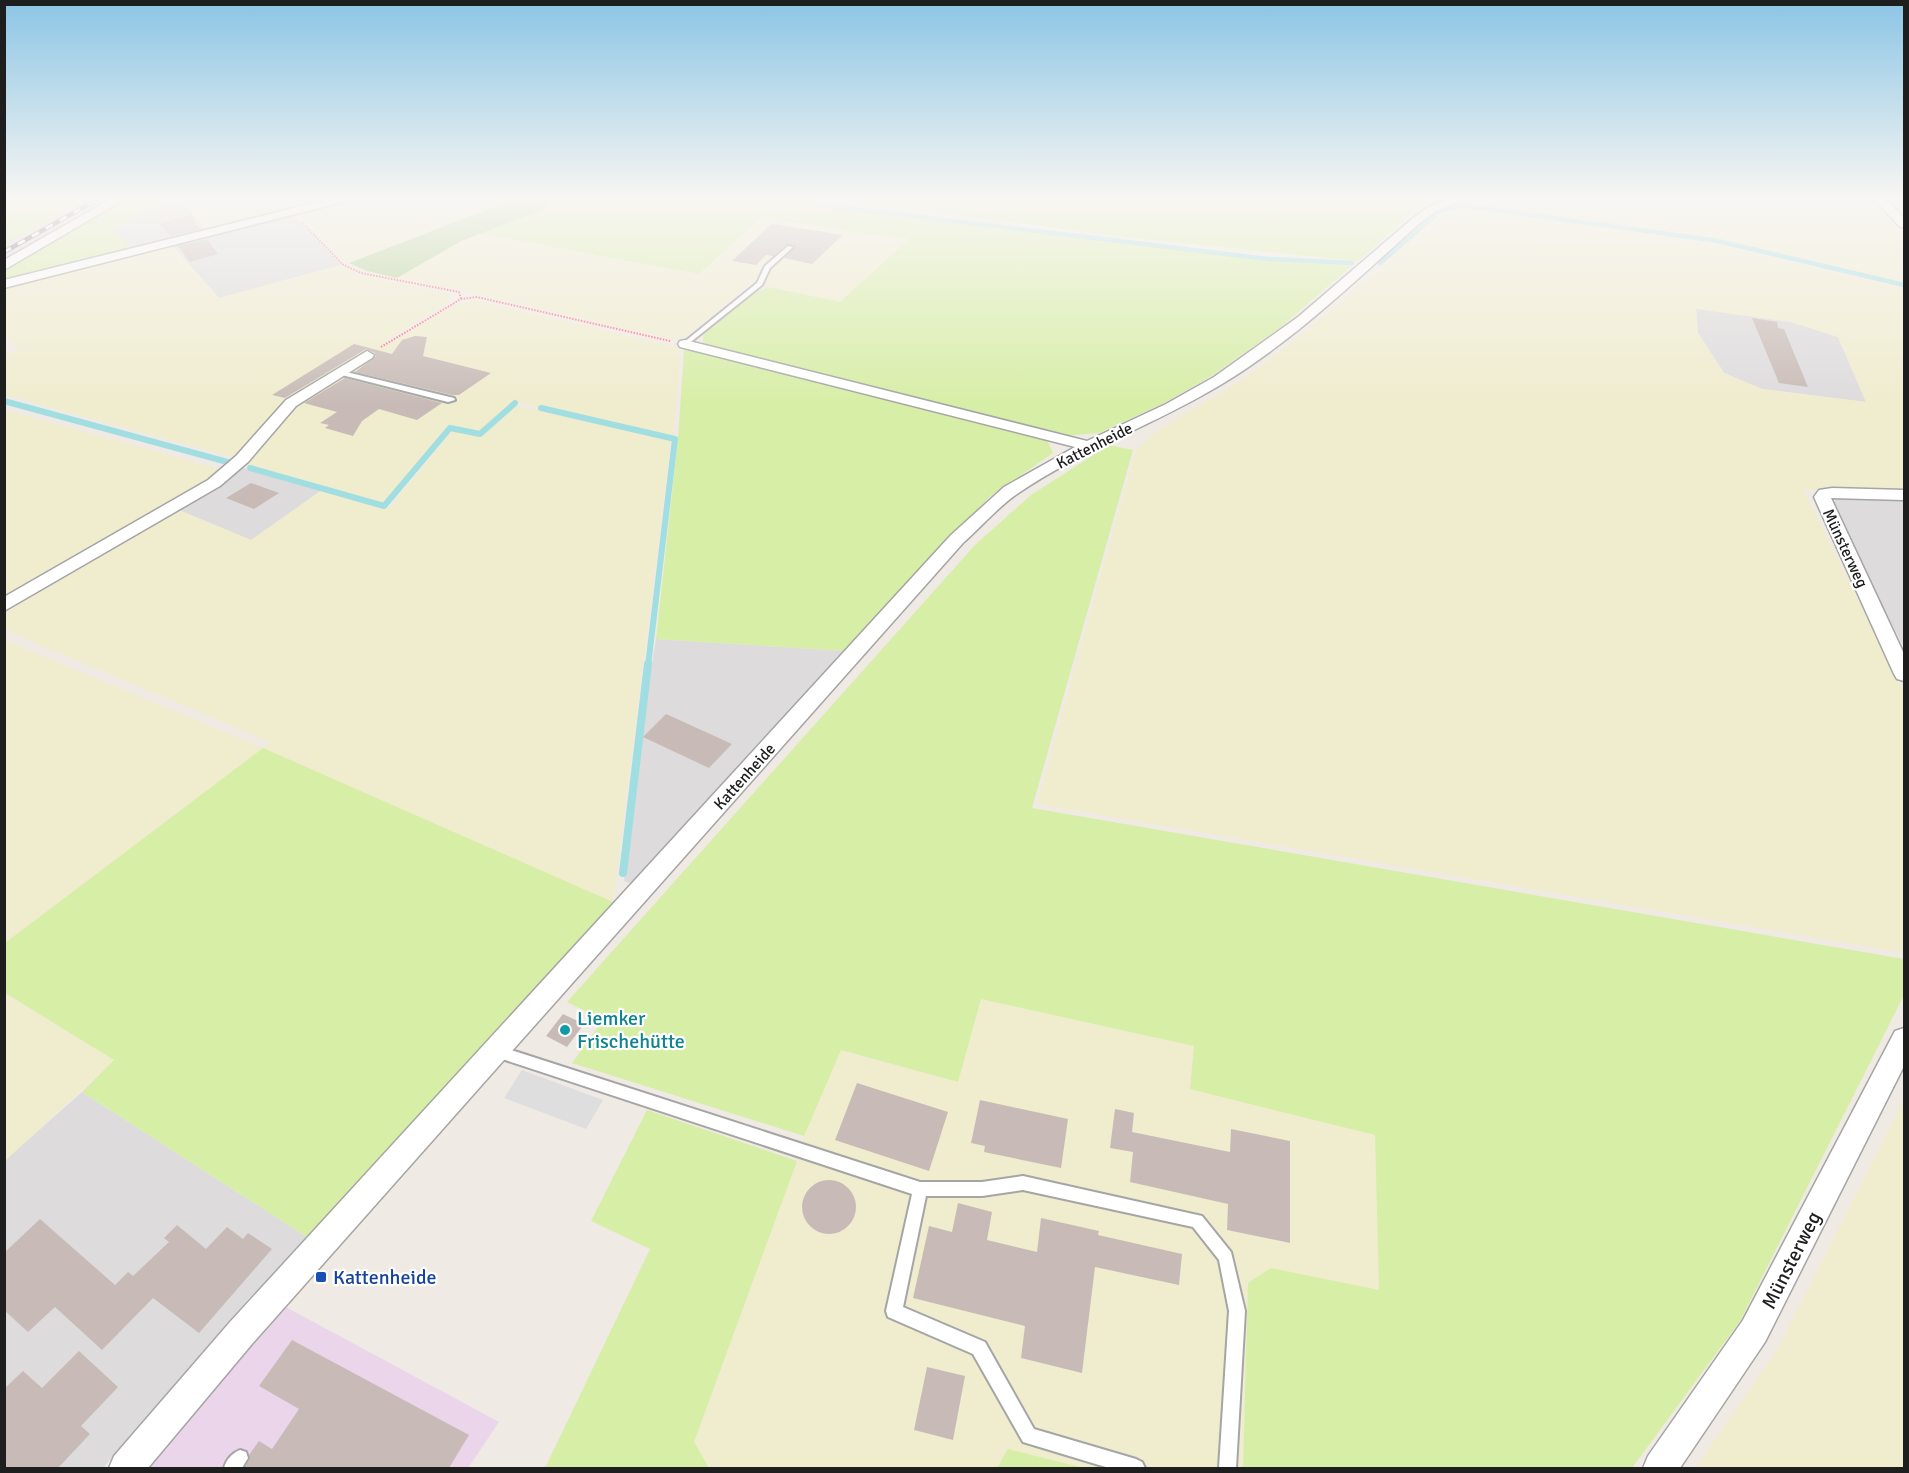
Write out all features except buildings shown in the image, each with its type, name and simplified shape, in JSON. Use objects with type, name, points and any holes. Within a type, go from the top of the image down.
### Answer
[{"type":"street","points":[[4,284],[69,268]]},
{"type":"street","name":"Kattenheide","points":[[126,1468],[242,1333],[957,539],[1010,491],[1089,446],[1171,407],[1219,380],[1303,320],[1363,268]]},
{"type":"street","points":[[685,344],[1089,446]]},
{"type":"street","points":[[4,605],[214,483],[242,459],[291,403],[367,355]]},
{"type":"street","name":"Münsterweg","points":[[1905,495],[1832,493],[1822,497],[1905,674]]},
{"type":"street","name":"Münsterweg","points":[[1660,1468],[1754,1332],[1905,1040]]},
{"type":"lane","points":[[685,344],[760,284],[767,268]]},
{"type":"lane","points":[[341,372],[451,400]]},
{"type":"lane","points":[[496,1051],[920,1189],[982,1189],[1023,1183],[1197,1221],[1226,1257],[1237,1311],[1227,1468]]},
{"type":"lane","points":[[920,1189],[894,1311],[979,1348],[1029,1436],[1136,1468]]},
{"type":"path","points":[[350,268],[361,273],[459,292],[461,300]]},
{"type":"path","points":[[367,355],[461,300],[477,297],[685,344]]},
{"type":"shaded area","points":[[79,268],[192,268],[219,298],[331,268],[346,268],[358,275],[449,294],[452,300],[381,343],[388,345],[459,303],[477,301],[681,348],[673,436],[515,402],[480,433],[450,427],[383,504],[243,463],[282,405],[233,457],[5,395],[4,355],[19,350],[5,336],[5,287]]},
{"type":"shaded area","points":[[192,268],[331,268],[219,298]]},
{"type":"shaded area","points":[[414,268],[665,268],[698,274],[705,268],[878,268],[840,302],[751,283],[686,336],[673,339],[452,288],[397,278]]},
{"type":"shaded area","points":[[1381,268],[1815,268],[1904,289],[1904,491],[1803,490],[1904,693],[1904,953],[1037,804],[1136,450],[1157,431],[1245,378],[1311,327]],"holes":[[[1696,309],[1791,322],[1838,337],[1866,402],[1762,389],[1724,373],[1698,333]]]},
{"type":"shaded area","points":[[1843,268],[1904,268],[1904,282]]},
{"type":"shaded area","points":[[1696,308],[1791,322],[1838,337],[1866,402],[1762,389],[1724,373],[1698,333]]},
{"type":"shaded area","points":[[516,406],[671,440],[613,902],[263,748],[270,742],[5,630],[5,613],[179,510],[251,540],[322,490],[388,509],[452,431],[482,436]]},
{"type":"shaded area","points":[[4,410],[220,469],[198,486],[5,599]]},
{"type":"shaded area","points":[[240,467],[322,490],[251,540],[176,509]]},
{"type":"shaded area","points":[[1837,499],[1904,501],[1904,647],[1829,506]]},
{"type":"shaded area","points":[[656,639],[846,651],[634,885],[624,881],[644,713]]},
{"type":"shaded area","points":[[4,640],[263,748],[5,943]]},
{"type":"shaded area","points":[[4,993],[114,1060],[5,1161],[4,1161]]},
{"type":"shaded area","points":[[981,998],[1194,1046],[1190,1089],[1375,1135],[1379,1291],[1271,1268],[1248,1283],[1243,1468],[1084,1468],[1008,1449],[997,1468],[709,1468],[694,1443],[797,1161],[804,1136],[840,1050],[958,1082]]},
{"type":"shaded area","points":[[522,1070],[603,1100],[586,1129],[504,1098]]},
{"type":"shaded area","points":[[82,1092],[307,1237],[227,1323],[103,1468],[5,1468],[4,1161]]},
{"type":"shaded area","points":[[1904,1099],[1904,1468],[1695,1468],[1777,1350]]},
{"type":"shaded area","points":[[284,1306],[499,1422],[468,1468],[140,1468]]},
{"type":"green space","points":[[8,268],[59,268],[5,281],[4,270]]},
{"type":"green space","points":[[360,268],[415,268],[397,278]]},
{"type":"green space","points":[[665,268],[706,268],[699,274]]},
{"type":"green space","points":[[878,268],[1349,268],[1281,327],[1211,376],[1164,403],[1099,433],[1064,436],[712,349],[703,343],[703,335],[754,293],[768,287],[840,302]]},
{"type":"green space","points":[[684,349],[1046,438],[1053,453],[989,497],[846,651],[656,639],[678,439]]},
{"type":"green space","points":[[1109,445],[1133,450],[1032,808],[1904,959],[1904,995],[1740,1321],[1632,1468],[1243,1468],[1248,1283],[1271,1268],[1379,1290],[1375,1135],[1190,1089],[1194,1046],[981,999],[958,1082],[841,1050],[804,1136],[572,1063],[603,1020],[567,1002],[975,545],[1031,495]]},
{"type":"green space","points":[[263,748],[613,902],[307,1237],[82,1092],[114,1060],[5,993],[5,943]]},
{"type":"green space","points":[[647,1110],[797,1161],[694,1442],[709,1468],[545,1468],[650,1249],[591,1221]]},
{"type":"green space","points":[[1008,1449],[1084,1468],[997,1468]]},
{"type":"waterway","points":[[1831,268],[1904,285]]},
{"type":"waterway","points":[[4,401],[231,463]]},
{"type":"waterway","points":[[250,468],[384,506],[450,428],[480,434],[515,403]]},
{"type":"waterway","points":[[541,408],[675,439],[648,666]]},
{"type":"waterway","points":[[623,873],[648,664]]},
{"type":"place","name":"Liemker Frischehütte","points":[[565,1030]]},
{"type":"place","name":"Kattenheide","points":[[321,1277]]}]
